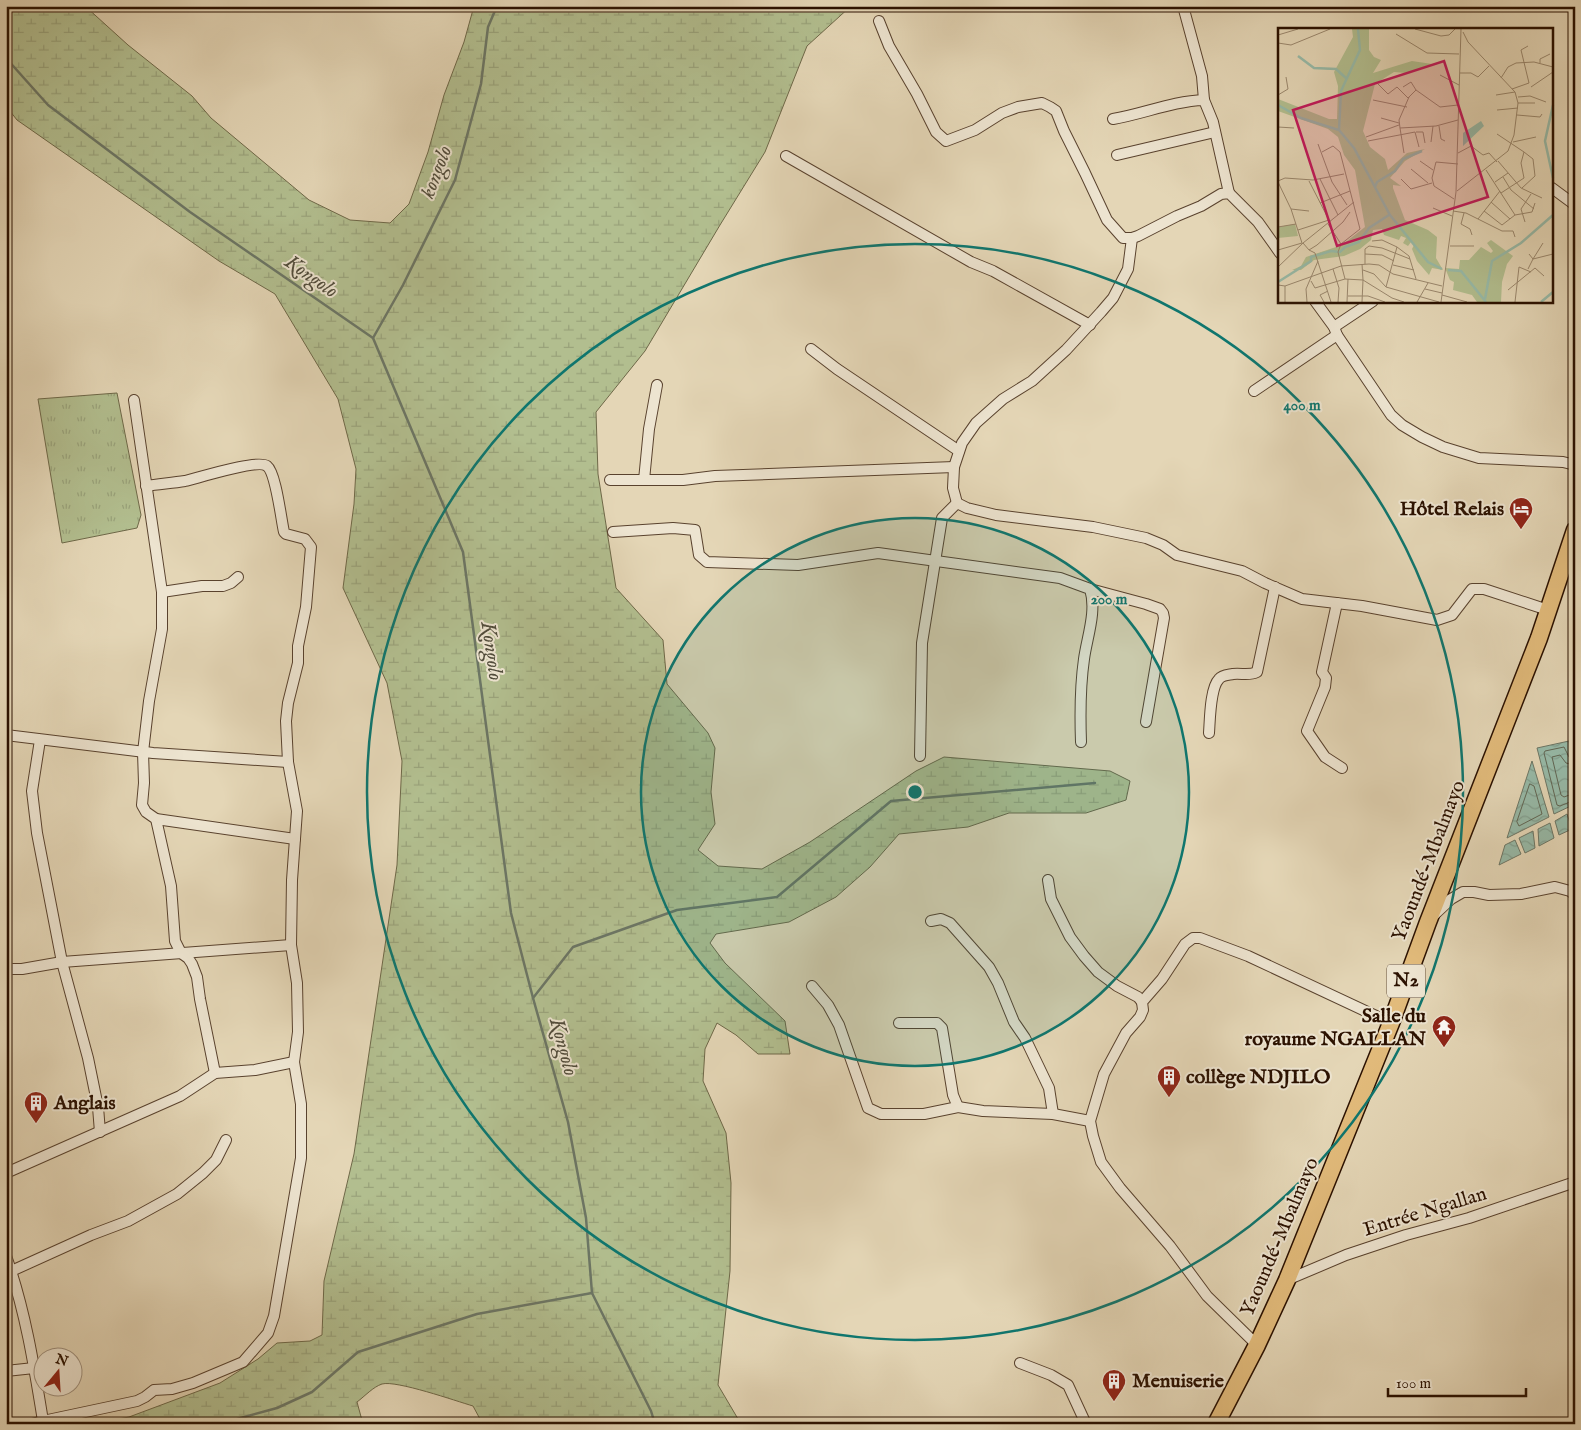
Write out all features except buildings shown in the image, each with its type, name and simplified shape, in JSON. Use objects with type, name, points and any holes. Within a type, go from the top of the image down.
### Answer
[{"type":"highway","name":"Yaoundé-Mbalmayo","points":[[1216,1424],[1257,1345],[1287,1280],[1391,1023],[1428,922],[1535,647],[1575,530]]},
{"type":"street","points":[[1182,6],[1202,76],[1204,100],[1213,122],[1230,193],[1258,222],[1278,250]]},
{"type":"street","points":[[879,21],[889,46],[917,94],[936,132],[946,141],[975,130],[1002,114],[1025,105],[1042,103],[1056,111],[1106,220],[1123,238],[1132,238],[1201,206],[1221,194],[1230,193]]},
{"type":"street","points":[[1113,120],[1192,100],[1204,100]]},
{"type":"street","points":[[1117,155],[1215,132]]},
{"type":"street","points":[[786,156],[971,262],[993,271],[1090,325]]},
{"type":"street","points":[[1554,189],[1575,205]]},
{"type":"street","points":[[1132,238],[1128,269],[1113,298],[1066,350],[1032,381],[1003,399],[976,423],[962,443],[954,467],[953,488],[957,503],[967,508],[996,515],[1093,527],[1146,538],[1163,545],[1177,555],[1242,571],[1302,598],[1437,620],[1452,615],[1472,589],[1484,589],[1548,610]]},
{"type":"street","points":[[1316,302],[1391,414],[1422,437],[1443,447],[1479,458],[1564,462],[1575,465]]},
{"type":"street","points":[[1254,391],[1372,302]]},
{"type":"street","points":[[811,349],[837,369],[960,451]]},
{"type":"street","points":[[644,480],[649,429],[657,385]]},
{"type":"street","points":[[134,400],[162,592],[162,629],[149,701],[143,752],[144,783],[142,805],[146,812],[156,819],[296,839]]},
{"type":"street","points":[[32,1424],[137,1401],[145,1398],[154,1390],[172,1389],[208,1377],[243,1362],[268,1334],[274,1316],[301,1158],[301,1104],[294,1062],[298,1032],[297,983],[291,945],[292,880],[297,811],[288,762],[286,721],[288,703],[298,663],[298,646],[306,607],[311,547],[305,539],[284,532],[274,482],[268,466],[264,464],[248,465],[184,481],[146,486]]},
{"type":"street","points":[[610,480],[683,480],[715,476],[954,467]]},
{"type":"street","points":[[920,756],[922,643],[942,518],[957,503]]},
{"type":"street","points":[[613,532],[673,528],[695,530],[699,555],[707,562],[798,565],[878,553],[1060,578],[1090,590],[1146,604],[1160,609],[1164,618],[1146,722]]},
{"type":"street","points":[[162,592],[202,586],[223,586],[231,583],[238,576]]},
{"type":"street","points":[[1209,733],[1213,694],[1217,680],[1222,676],[1251,675],[1256,672],[1275,587]]},
{"type":"street","points":[[1081,742],[1080,707],[1084,660],[1093,600],[1090,590]]},
{"type":"street","points":[[1337,603],[1322,672],[1326,678],[1325,687],[1307,731],[1324,757],[1342,768]]},
{"type":"street","points":[[6,735],[143,752],[288,762]]},
{"type":"street","points":[[40,740],[32,791],[37,833],[62,962],[88,1058],[98,1106],[100,1132]]},
{"type":"street","points":[[156,819],[171,886],[174,941],[181,954],[188,958],[192,964],[197,977],[215,1073]]},
{"type":"street","points":[[1048,880],[1051,899],[1070,937],[1084,956],[1098,972],[1117,986],[1138,997],[1142,1002],[1143,1010],[1140,1017],[1126,1033],[1104,1074],[1090,1121],[1101,1162],[1120,1188],[1170,1246],[1206,1296],[1257,1345]]},
{"type":"street","points":[[1428,922],[1451,899],[1463,892],[1489,895],[1521,894],[1556,887],[1570,891],[1575,895]]},
{"type":"street","points":[[931,921],[941,919],[950,923],[989,967],[998,983],[1014,1022],[1025,1038],[1048,1088],[1053,1114]]},
{"type":"street","points":[[1142,1002],[1162,979],[1185,944],[1193,938],[1200,938],[1248,956],[1391,1023]]},
{"type":"street","points":[[6,969],[22,969],[62,962],[291,945]]},
{"type":"street","points":[[812,986],[828,1005],[839,1025],[868,1108],[881,1114],[924,1114],[958,1107],[983,1111],[1053,1114],[1090,1121]]},
{"type":"street","points":[[898,1023],[932,1022],[937,1023],[942,1028],[953,1095],[958,1107]]},
{"type":"street","points":[[6,1173],[180,1096],[215,1073],[255,1070],[294,1062]]},
{"type":"street","points":[[9,1272],[91,1235],[128,1221],[177,1194],[216,1160],[226,1140]]},
{"type":"street","name":"Entrée Ngallan","points":[[1287,1280],[1346,1255],[1406,1235],[1469,1218],[1575,1182]]},
{"type":"street","points":[[6,1256],[9,1272],[23,1311],[32,1358]]},
{"type":"street","points":[[1020,1363],[1051,1375],[1068,1385],[1086,1424]]},
{"type":"street","points":[[6,1371],[32,1368]]},
{"type":"street","points":[[39,1398],[43,1421]]},
{"type":"green space","points":[[6,6],[85,6],[128,45],[192,96],[211,118],[309,200],[350,220],[390,223],[409,204],[428,152],[444,95],[464,42],[474,6],[851,6],[807,46],[765,152],[645,351],[596,412],[598,474],[616,588],[663,640],[667,684],[708,733],[715,748],[711,792],[715,824],[698,850],[718,866],[762,869],[810,842],[916,771],[944,757],[1110,771],[1130,781],[1126,800],[1086,813],[1009,813],[968,827],[899,834],[870,867],[836,897],[789,922],[716,934],[710,943],[725,963],[785,1021],[790,1054],[758,1054],[736,1035],[717,1023],[705,1049],[703,1081],[726,1133],[731,1183],[730,1271],[718,1385],[741,1424],[478,1424],[480,1419],[473,1406],[400,1385],[382,1384],[375,1387],[357,1402],[363,1424],[91,1424],[129,1417],[220,1383],[258,1359],[277,1343],[310,1341],[322,1335],[324,1281],[354,1154],[397,865],[402,761],[387,683],[343,588],[354,504],[356,469],[338,399],[275,294],[219,261],[17,120],[6,106]]},
{"type":"green space","points":[[1354,6],[1437,6],[1424,11]]},
{"type":"green space","points":[[117,393],[141,515],[137,528],[62,543],[38,399]]},
{"type":"water","points":[[1569,741],[1575,764],[1575,804],[1554,814],[1537,748]]},
{"type":"water","points":[[1532,761],[1549,817],[1507,838]]},
{"type":"water","points":[[1567,814],[1572,829],[1559,835],[1555,821]]},
{"type":"water","points":[[1550,823],[1554,838],[1539,846],[1538,829]]},
{"type":"water","points":[[1533,831],[1535,848],[1525,853],[1519,838]]},
{"type":"water","points":[[1515,840],[1521,854],[1499,865],[1505,845]]},
{"type":"waterway","name":"kongolo","points":[[373,338],[403,285],[455,180],[481,84],[488,27],[497,6]]},
{"type":"waterway","name":"Kongolo","points":[[6,58],[48,105],[190,212],[373,338],[463,552],[511,913],[568,1122],[586,1218],[592,1293],[651,1411],[655,1424]]},
{"type":"waterway","points":[[533,998],[573,947],[677,910],[777,897],[891,801],[1095,783]]},
{"type":"waterway","points":[[234,1424],[237,1419],[277,1408],[312,1392],[358,1352],[477,1314],[592,1293]]},
{"type":"place","name":"Hôtel Relais","points":[[1521,530]]},
{"type":"place","name":"Salle du royaume NGALLAN","points":[[1444,1048]]},
{"type":"place","name":"collège NDJILO","points":[[1169,1098]]},
{"type":"place","name":"Anglais","points":[[36,1124]]},
{"type":"place","name":"Menuiserie","points":[[1114,1402]]}]
